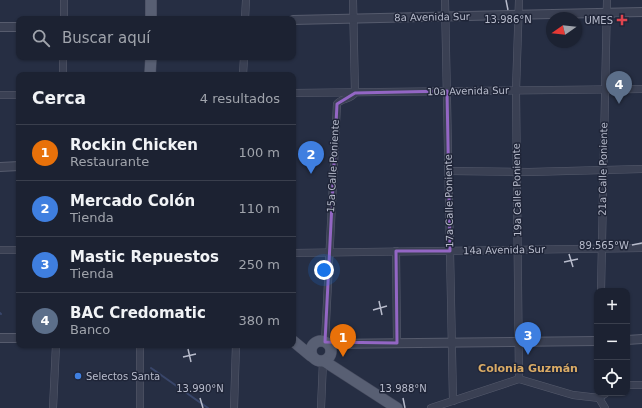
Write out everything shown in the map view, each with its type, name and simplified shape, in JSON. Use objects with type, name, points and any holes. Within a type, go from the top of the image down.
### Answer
[{"type":"main road","points":[[151,0],[151,16]]},
{"type":"main road","points":[[150,60],[150,72]]},
{"type":"main road","points":[[296,342],[326,350],[337,369],[397,408]]},
{"type":"main road","points":[[296,344],[311,356],[311,350],[326,350]]},
{"type":"street","points":[[64,0],[64,16]]},
{"type":"street","points":[[245,16],[246,0]]},
{"type":"street","points":[[353,0],[355,93]]},
{"type":"street","name":"17a Calle Poniente","points":[[445,0],[453,401]]},
{"type":"street","name":"19a Calle Poniente","points":[[519,0],[516,90],[519,379]]},
{"type":"street","name":"21a Calle Poniente","points":[[601,288],[607,0]]},
{"type":"street","name":"8a Avenida Sur","points":[[296,20],[642,12]]},
{"type":"street","points":[[0,27],[16,27]]},
{"type":"street","points":[[63,60],[63,72]]},
{"type":"street","points":[[243,72],[244,60]]},
{"type":"street","name":"10a Avenida Sur","points":[[296,93],[642,89]]},
{"type":"street","name":"15a Calle Poniente","points":[[321,408],[326,350],[329,252],[337,104],[355,93]]},
{"type":"street","points":[[0,95],[16,95]]},
{"type":"street","points":[[0,167],[16,166]]},
{"type":"street","points":[[449,171],[517,172],[642,169]]},
{"type":"street","name":"14a Avenida Sur","points":[[296,252],[642,248]]},
{"type":"street","points":[[0,250],[16,250]]},
{"type":"street","points":[[396,251],[396,343]]},
{"type":"street","points":[[0,338],[16,338]]},
{"type":"street","points":[[630,340],[642,339]]},
{"type":"street","points":[[326,350],[396,343],[594,340]]},
{"type":"street","points":[[53,408],[56,348]]},
{"type":"street","points":[[140,348],[140,408]]},
{"type":"street","points":[[234,408],[236,348]]},
{"type":"street","points":[[431,408],[519,379],[573,396],[594,395]]},
{"type":"street","points":[[630,385],[642,385]]},
{"type":"street","points":[[599,396],[604,408]]},
{"type":"highlighted area","points":[[447,91],[450,251],[396,251],[397,343],[325,342],[337,104],[355,93]]},
{"type":"waterway","points":[[151,368],[208,408]]},
{"type":"place","name":"UMES","points":[[622,20]]},
{"type":"place","name":"BAC Credomatic","points":[[619,104]]},
{"type":"place","name":"Mercado Colón","points":[[311,174]]},
{"type":"place","name":"Mastic Repuestos","points":[[528,355]]},
{"type":"place","name":"Rockin Chicken","points":[[343,357]]},
{"type":"place","name":"Selectos Santa","points":[[78,376]]},
{"type":"district","name":"Colonia Guzmán","points":[[528,368]]}]
